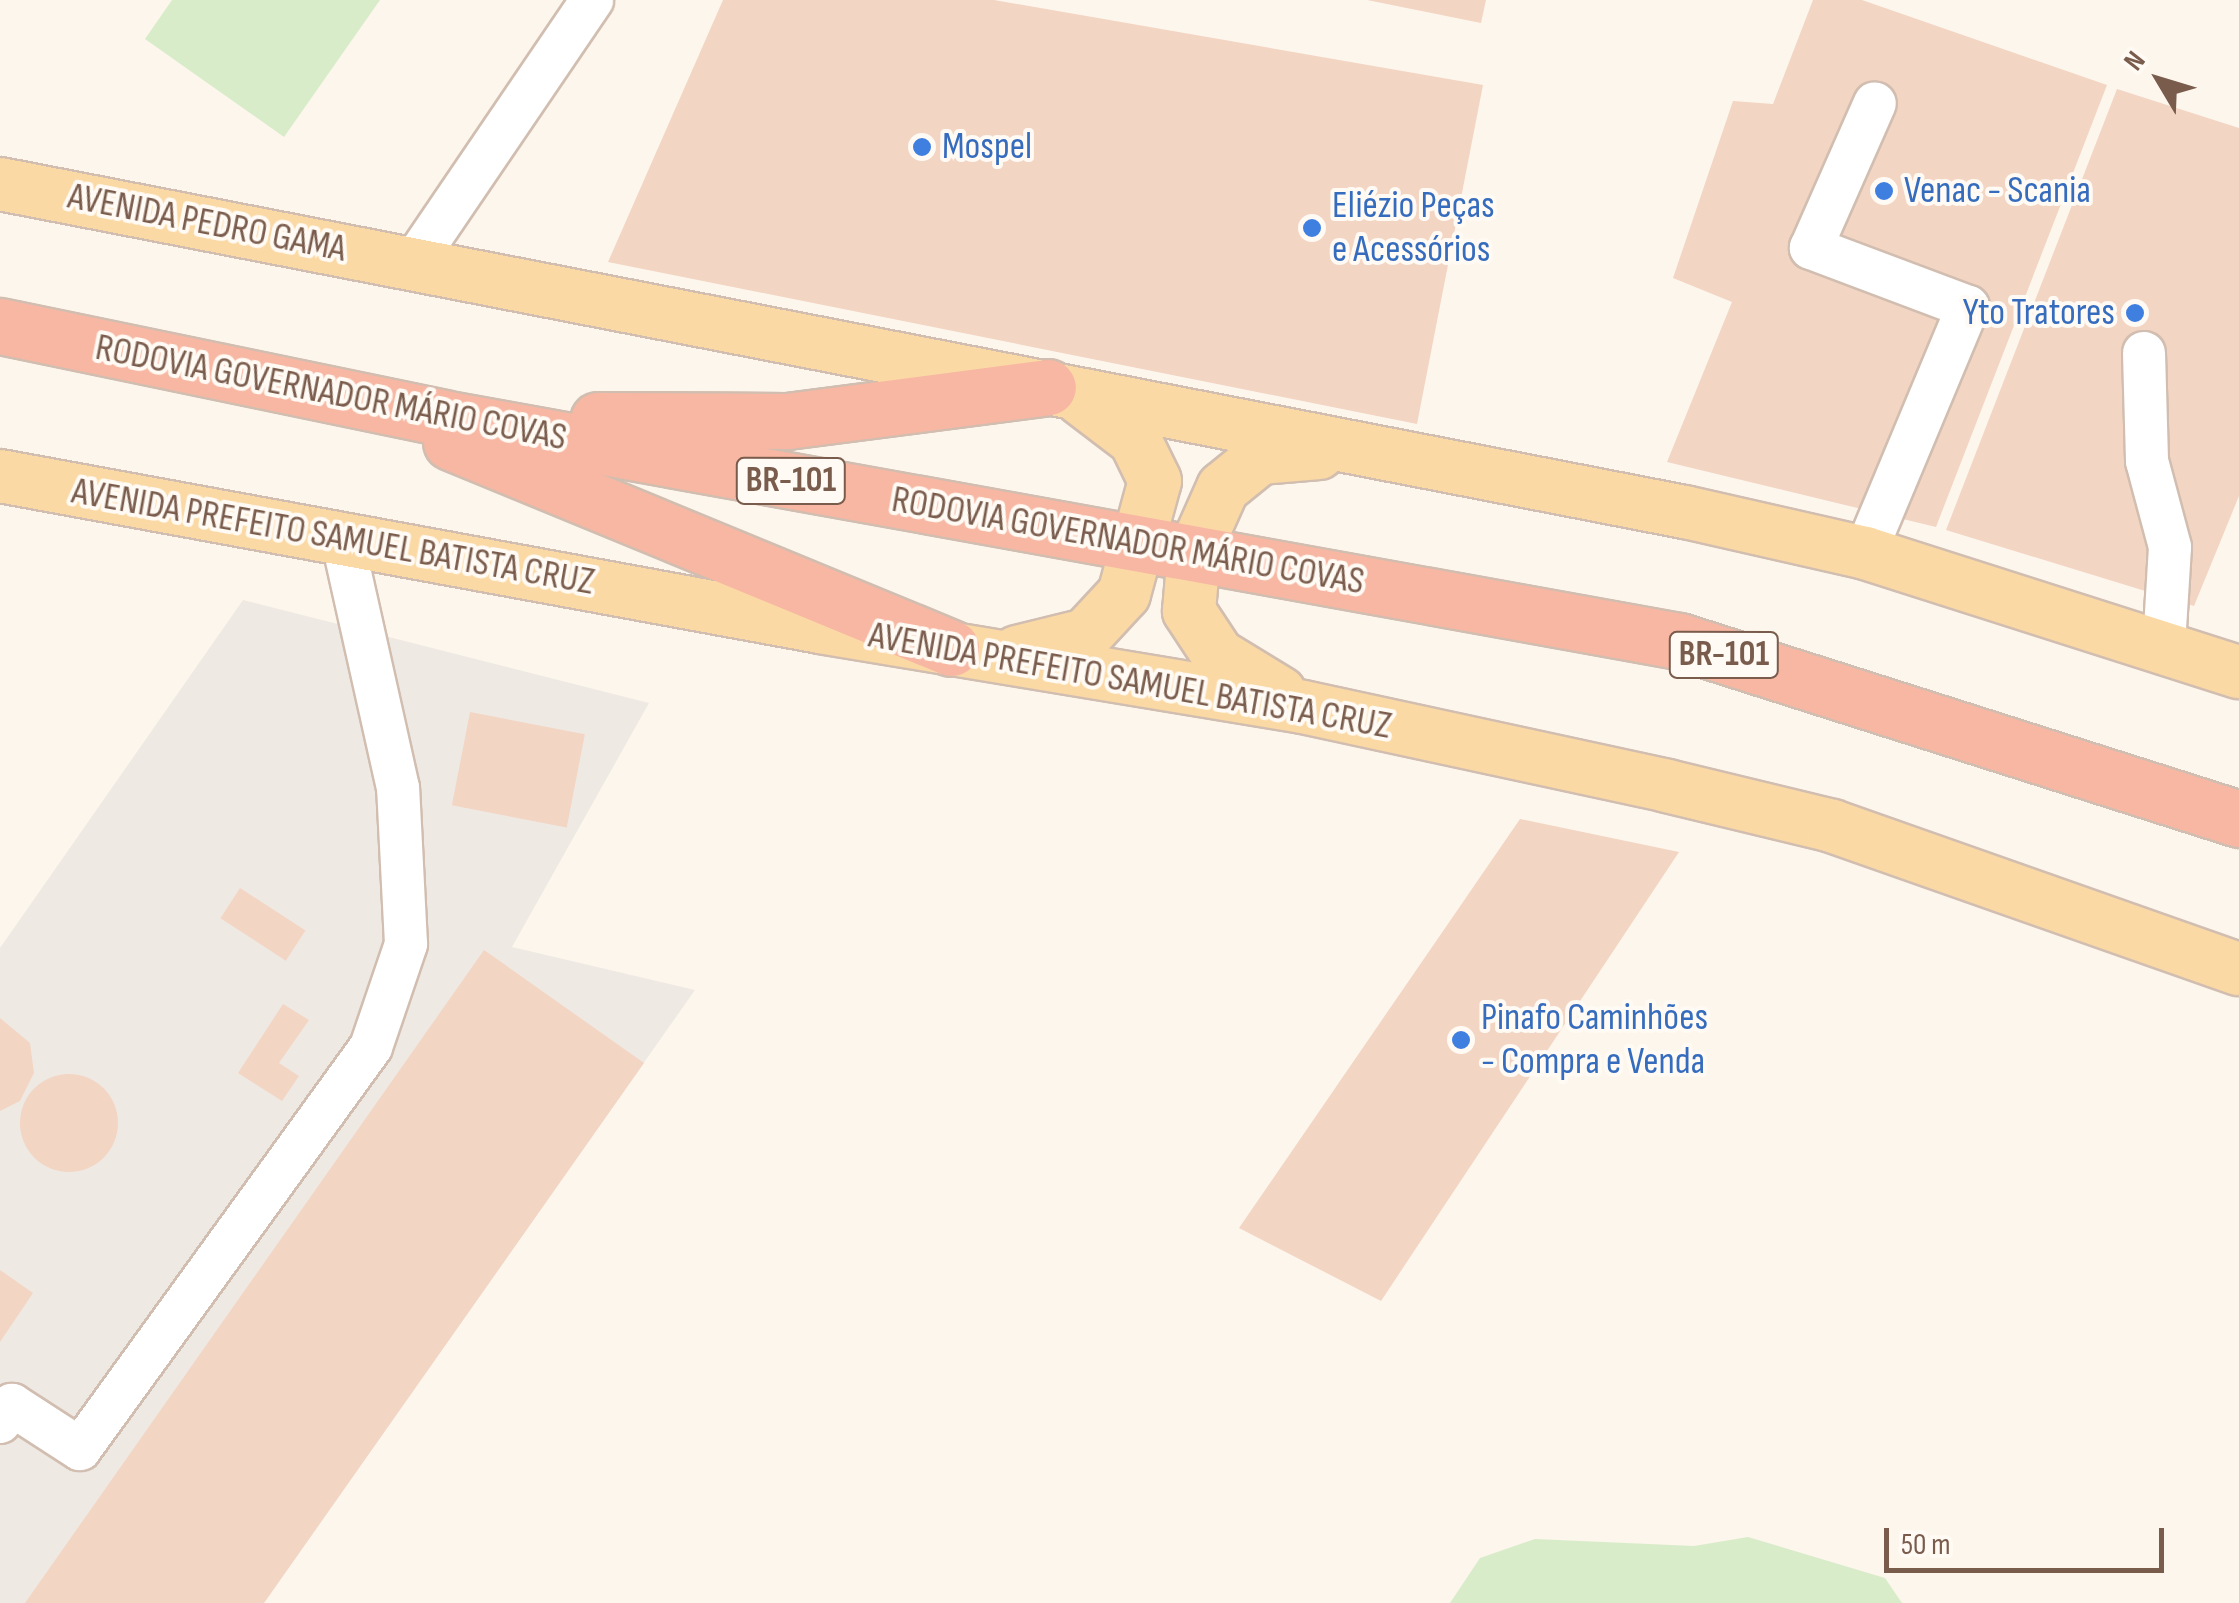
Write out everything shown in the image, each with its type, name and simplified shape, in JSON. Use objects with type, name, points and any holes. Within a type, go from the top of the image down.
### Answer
[{"type":"highway","name":"RODOVIA GOVERNADOR MÁRIO COVAS","points":[[0,326],[444,418],[1679,641],[2239,819]]},
{"type":"highway","points":[[444,418],[787,421],[1059,389]]},
{"type":"highway","points":[[352,399],[976,652]]},
{"type":"main road","name":"AVENIDA PEDRO GAMA","points":[[0,184],[414,262]]},
{"type":"main road","points":[[414,262],[1865,552],[2239,672]]},
{"type":"main road","points":[[976,652],[1086,635],[1124,594],[1155,481],[1135,440],[1059,389]]},
{"type":"main road","points":[[1303,706],[1218,656],[1189,611],[1194,553],[1223,488],[1260,458],[1348,450]]},
{"type":"main road","name":"AVENIDA PREFEITO SAMUEL BATISTA CRUZ","points":[[0,476],[976,652],[1303,706],[1832,826],[2239,969]]},
{"type":"street","points":[[414,262],[592,0]]},
{"type":"street","points":[[1865,552],[1968,307],[1811,248],[1875,103]]},
{"type":"street","points":[[2144,353],[2147,461],[2170,547],[2164,646]]},
{"type":"street","points":[[0,1422],[12,1405],[80,1449],[371,1047],[406,944],[398,788],[342,538]]},
{"type":"shaded area","points":[[243,600],[649,703],[512,947],[695,990],[264,1603],[0,1603],[0,948]]},
{"type":"green space","points":[[172,0],[380,0],[284,137],[145,39]]},
{"type":"green space","points":[[1748,1537],[1885,1578],[1902,1603],[1450,1603],[1480,1558],[1535,1539],[1694,1546]]},
{"type":"building","name":"Mospel","points":[[723,0],[994,0],[1483,85],[1417,424],[608,262]]},
{"type":"building","points":[[1367,0],[1486,0],[1481,23]]},
{"type":"building","name":"Venac - Scania","points":[[1813,0],[1862,0],[2107,85],[1936,527],[1667,462],[1732,302],[1673,278],[1733,101],[1773,104]]},
{"type":"building","name":"Yto Tratores","points":[[2117,89],[2239,128],[2239,496],[2194,606],[1946,530]]},
{"type":"building","points":[[470,712],[585,734],[567,828],[452,805]]},
{"type":"building","name":"Pinafo Caminhões - Compra e Venda","points":[[1520,819],[1679,852],[1381,1301],[1239,1228]]},
{"type":"building","points":[[240,888],[305,930],[286,961],[220,918]]},
{"type":"building","points":[[484,950],[644,1063],[264,1603],[25,1603]]},
{"type":"building","points":[[283,1004],[309,1020],[279,1063],[299,1076],[282,1101],[238,1073]]},
{"type":"building","points":[[0,1018],[30,1043],[34,1073],[20,1101],[0,1111]]},
{"type":"building","points":[[69,1074],[88,1078],[104,1088],[114,1104],[118,1123],[114,1142],[104,1158],[88,1168],[69,1172],[50,1168],[34,1158],[24,1142],[20,1123],[24,1104],[34,1088],[50,1078]]},
{"type":"building","points":[[0,1270],[33,1293],[0,1342]]},
{"type":"place","name":"Mospel","points":[[922,147]]},
{"type":"place","name":"Venac - Scania","points":[[1884,191]]},
{"type":"place","name":"Eliézio Peças e Acessórios","points":[[1312,228]]},
{"type":"place","name":"Yto Tratores","points":[[2135,313]]},
{"type":"place","name":"Pinafo Caminhões - Compra e Venda","points":[[1461,1040]]}]
